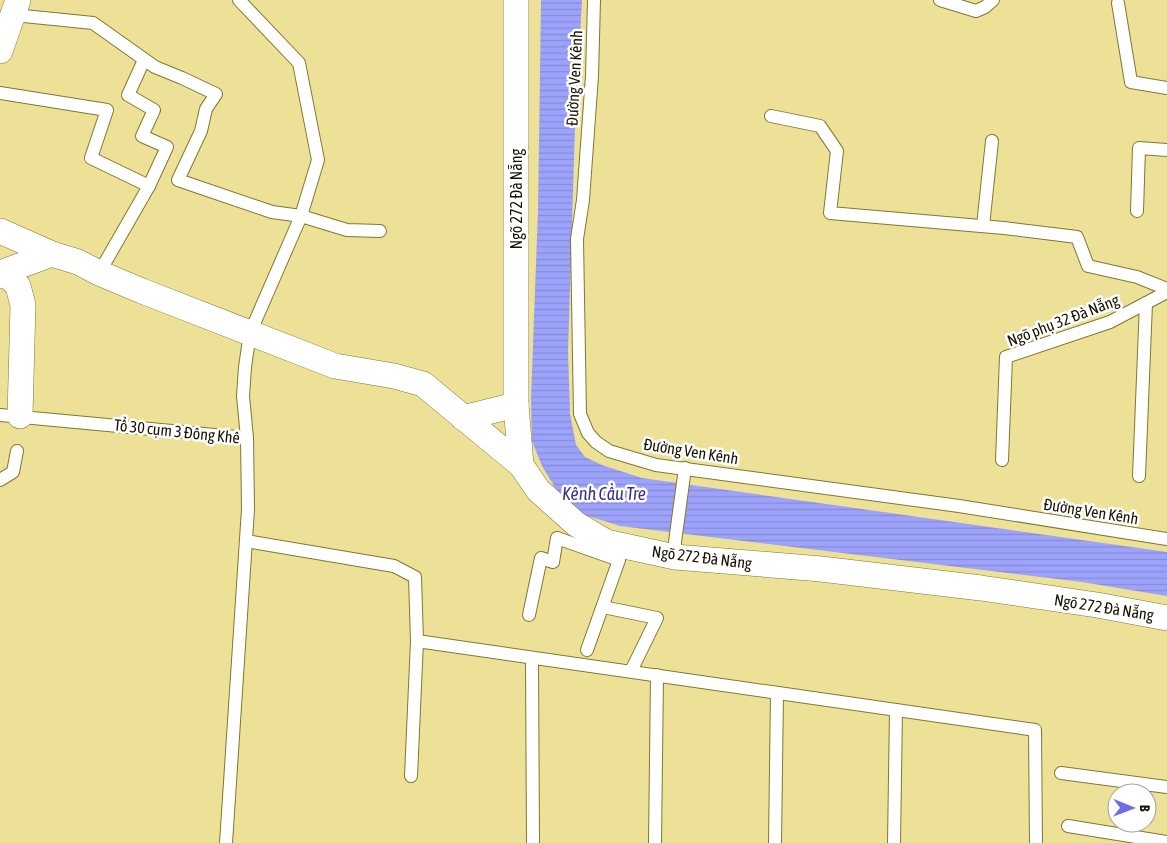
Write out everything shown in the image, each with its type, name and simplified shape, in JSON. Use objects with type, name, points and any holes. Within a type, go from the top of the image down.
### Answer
[{"type":"street","name":"Ngõ 272 Đà Nẵng","points":[[516,0],[516,405],[521,465],[538,490],[576,524],[613,551],[675,550],[981,588],[1097,605],[1167,618]]},
{"type":"street","points":[[0,50],[16,7]]},
{"type":"street","points":[[0,231],[52,254],[78,262],[100,273],[335,366],[394,376],[423,384],[521,465]]},
{"type":"street","points":[[0,274],[52,254]]},
{"type":"street","points":[[0,274],[9,277],[18,286],[23,305],[10,415]]},
{"type":"street","points":[[463,418],[516,405]]},
{"type":"lane","name":"Tổ 30 cụm 3 Đông Khê","points":[[10,415],[248,438],[243,396],[250,333],[301,216],[318,160],[299,63],[239,0]]},
{"type":"lane","name":"Đường Ven Kênh","points":[[594,0],[592,76],[583,200],[578,239],[580,414],[588,433],[596,442],[609,451],[684,472],[959,506],[1167,539]]},
{"type":"lane","points":[[940,0],[976,11],[985,7],[993,0]]},
{"type":"lane","points":[[1118,4],[1131,82],[1167,88]]},
{"type":"lane","points":[[16,7],[93,23],[155,67],[216,94],[206,109],[201,131],[178,180],[272,212],[301,216],[347,230],[380,231]]},
{"type":"lane","points":[[100,273],[149,186],[167,147],[142,136],[154,110],[128,94],[144,60]]},
{"type":"lane","points":[[0,93],[107,110],[91,158],[149,186]]},
{"type":"lane","points":[[771,116],[820,126],[837,151],[830,213],[983,226],[1077,237],[1088,266],[1137,277],[1167,291]]},
{"type":"lane","points":[[983,226],[992,141]]},
{"type":"lane","points":[[1137,211],[1139,148],[1167,150]]},
{"type":"lane","name":"Ngõ phụ 32 Đà Nẵng","points":[[1002,460],[1006,356],[1110,322],[1167,291]]},
{"type":"lane","points":[[1139,476],[1146,303]]},
{"type":"lane","points":[[226,843],[248,509],[248,438]]},
{"type":"lane","points":[[0,480],[13,472],[17,451]]},
{"type":"lane","points":[[675,550],[684,472]]},
{"type":"lane","points":[[529,615],[541,558],[553,562],[557,538],[613,551],[603,606],[587,650]]},
{"type":"lane","points":[[246,541],[394,566],[415,577],[417,641],[411,776]]},
{"type":"lane","points":[[603,606],[657,618],[631,671]]},
{"type":"lane","points":[[417,641],[1034,730],[1036,843]]},
{"type":"lane","points":[[532,658],[533,843]]},
{"type":"lane","points":[[655,843],[657,675]]},
{"type":"lane","points":[[775,843],[777,693]]},
{"type":"lane","points":[[894,843],[896,710]]},
{"type":"lane","points":[[1061,773],[1167,787]]},
{"type":"lane","points":[[1068,826],[1149,841],[1167,842]]},
{"type":"water","name":"Kênh Cầu Tre","points":[[541,0],[582,0],[575,127],[568,352],[570,414],[576,445],[585,457],[602,465],[642,478],[1167,552],[1167,596],[1082,582],[620,526],[585,515],[559,494],[542,466],[532,441],[531,399],[538,210]]}]
